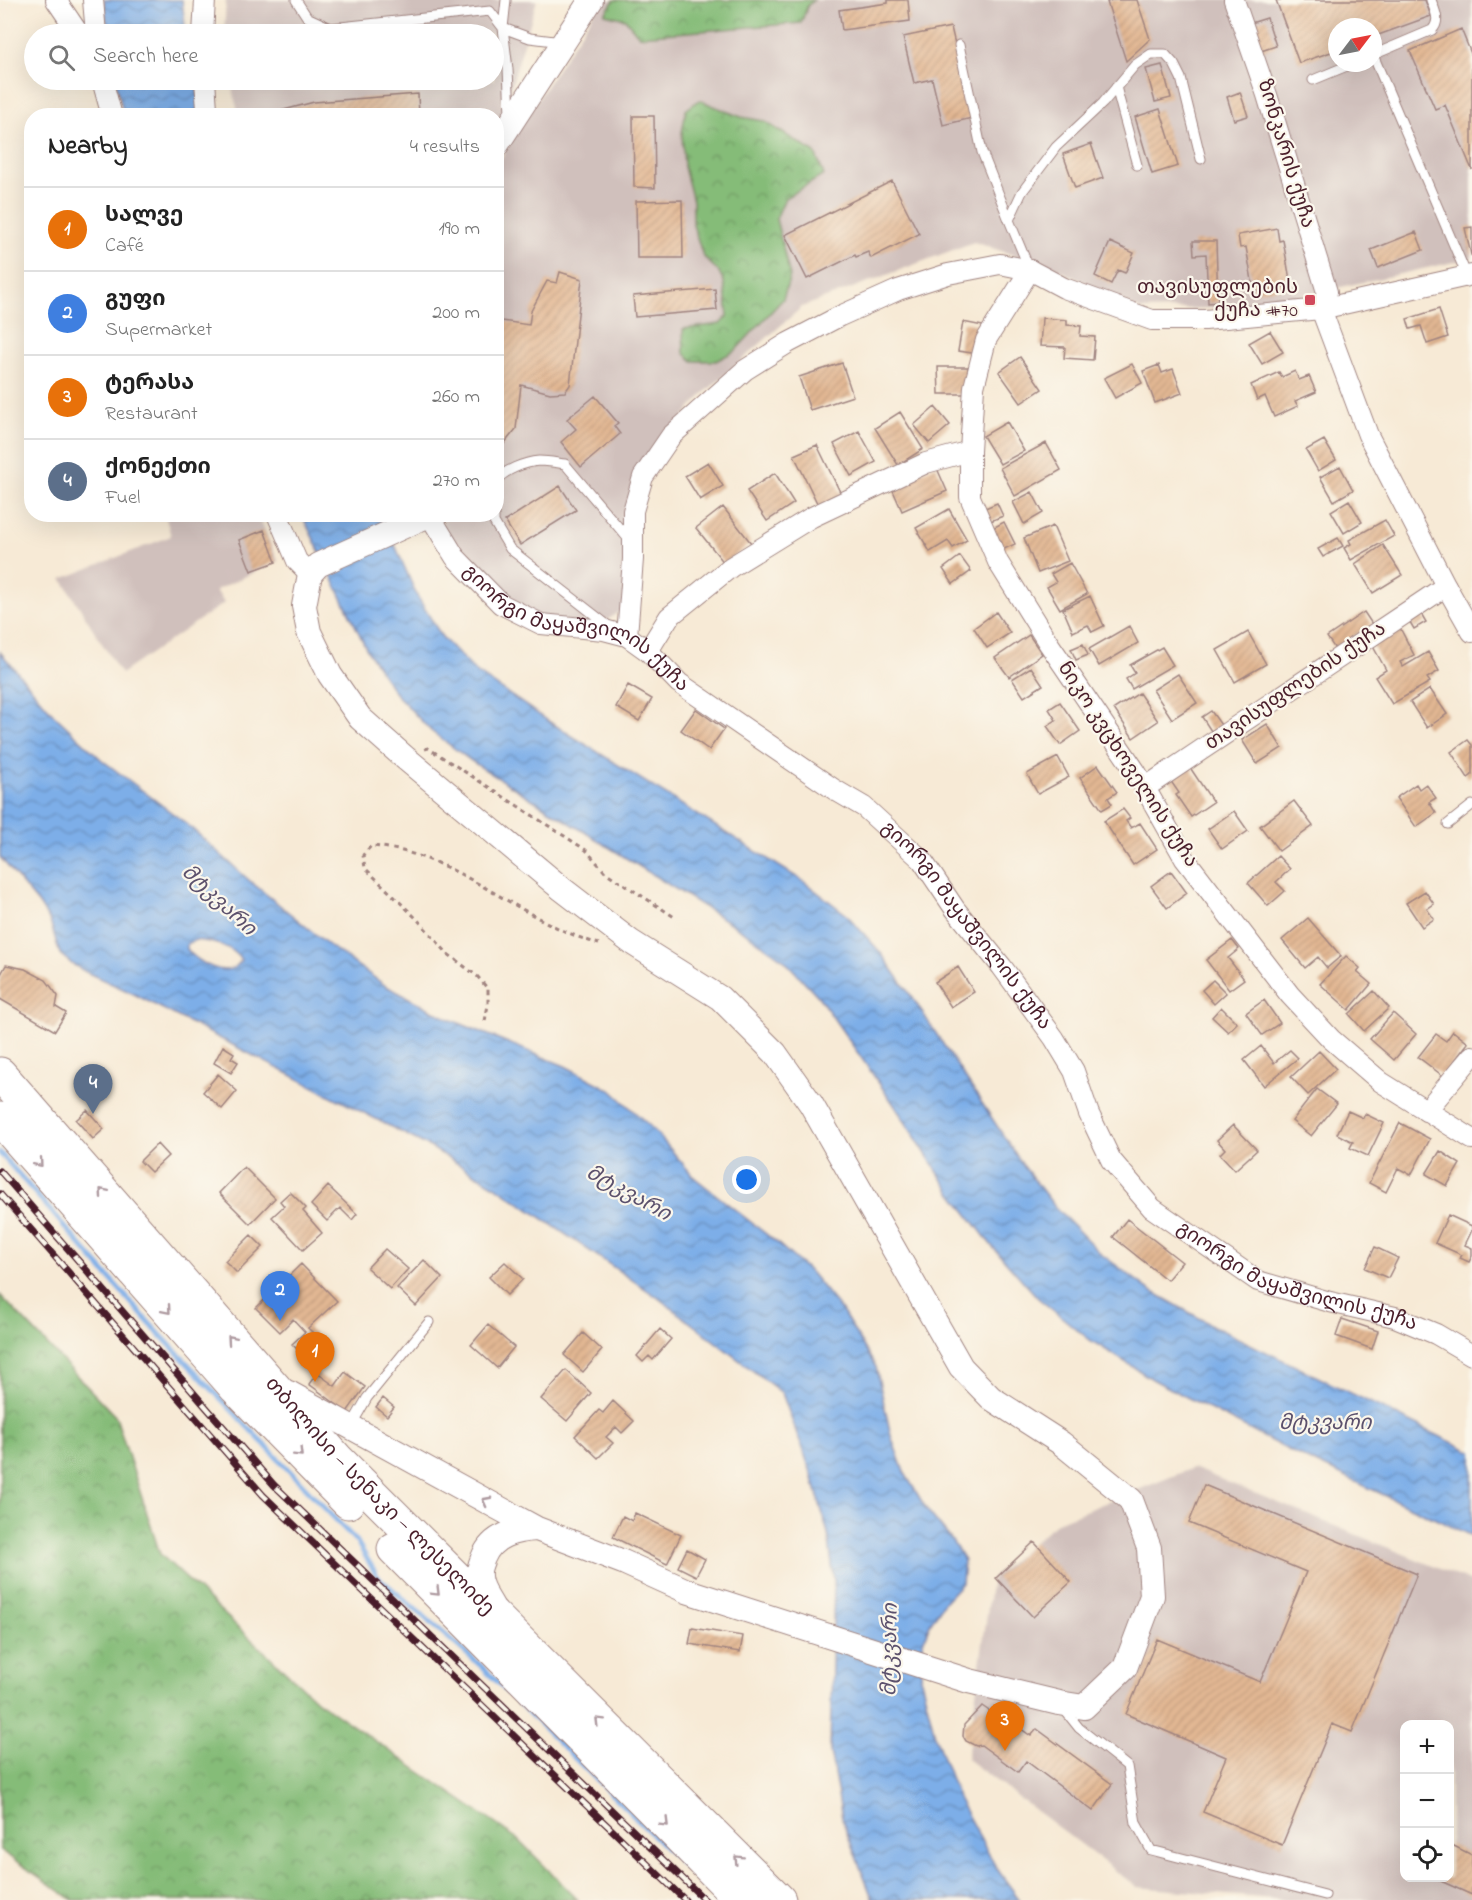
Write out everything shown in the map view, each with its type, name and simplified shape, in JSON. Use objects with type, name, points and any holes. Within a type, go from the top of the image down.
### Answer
[{"type":"highway","name":"თბილისი — სენაკი — ლესელიძე","points":[[0,1074],[264,1378],[346,1468],[779,1900]]},
{"type":"highway","name":"თბილისი — სენაკი — ლესელიძე","points":[[0,1119],[236,1388],[742,1900]]},
{"type":"street","points":[[56,0],[72,24]]},
{"type":"street","points":[[93,0],[95,24]]},
{"type":"street","points":[[203,24],[204,0]]},
{"type":"street","points":[[504,133],[591,0]]},
{"type":"street","name":"ზონკარის ქუჩა","points":[[1234,0],[1267,95],[1327,292],[1321,309]]},
{"type":"street","points":[[105,90],[110,108]]},
{"type":"street","points":[[206,90],[207,108]]},
{"type":"street","points":[[622,634],[633,544],[633,511],[643,477],[671,436],[745,370],[788,343],[898,290],[948,274],[1000,264],[1030,270],[1064,288],[1152,320],[1205,320],[1321,309],[1470,276]]},
{"type":"street","name":"ნიკო კვცხოველის ქუჩა","points":[[1030,270],[987,340],[974,387],[970,497],[998,562],[1049,644],[1146,787],[1185,859],[1290,995],[1331,1039],[1381,1082],[1472,1139]]},
{"type":"street","points":[[1321,309],[1368,435],[1472,632]]},
{"type":"street","points":[[648,651],[669,617],[731,567],[812,517],[926,463],[970,451]]},
{"type":"street","points":[[264,1378],[302,1402],[537,1529],[623,1562],[687,1591],[969,1681],[1084,1707],[1125,1668],[1152,1596],[1149,1548],[1131,1500],[1061,1443],[991,1398],[961,1367],[811,1104],[775,1053],[720,998],[631,942],[562,889],[360,718],[330,675],[309,632],[304,606],[314,570],[297,561],[280,522]]},
{"type":"street","name":"გიორგი მაყაშვილის ქუჩა","points":[[314,570],[415,522]]},
{"type":"street","name":"გიორგი მაყაშვილის ქუჩა","points":[[435,522],[455,557],[501,604],[541,624],[622,634],[648,651],[679,683],[835,790],[864,807],[922,860],[955,909],[1002,967],[1054,1038],[1074,1071],[1089,1114],[1111,1160],[1152,1208],[1258,1281],[1330,1302],[1395,1317],[1436,1334],[1472,1355]]},
{"type":"street","name":"თავისუფლების ქუჩა","points":[[1146,787],[1446,586]]},
{"type":"street","points":[[1426,1111],[1472,1056]]},
{"type":"street","points":[[500,1622],[482,1588],[479,1576],[486,1551],[492,1544],[509,1533],[516,1530],[537,1529]]},
{"type":"lane","points":[[296,0],[307,17],[322,24]]},
{"type":"lane","points":[[503,24],[506,0]]},
{"type":"lane","points":[[1382,51],[1436,26],[1437,20],[1431,0]]},
{"type":"lane","points":[[368,24],[490,11],[500,24]]},
{"type":"lane","points":[[504,28],[530,38],[564,42]]},
{"type":"lane","points":[[504,36],[511,122]]},
{"type":"lane","points":[[959,45],[982,152],[1030,270]]},
{"type":"lane","points":[[1009,220],[1022,192],[1056,147],[1103,103],[1136,65],[1152,54],[1165,54],[1174,64],[1181,78],[1202,159]]},
{"type":"lane","points":[[1313,80],[1332,72]]},
{"type":"lane","points":[[1380,72],[1470,276]]},
{"type":"lane","points":[[1116,87],[1137,165]]},
{"type":"lane","points":[[504,474],[510,469],[538,461],[565,464],[633,544]]},
{"type":"lane","points":[[494,522],[510,549],[622,634]]},
{"type":"lane","points":[[1448,824],[1472,805]]},
{"type":"lane","points":[[350,1428],[367,1398],[429,1322]]},
{"type":"lane","points":[[1059,1703],[1079,1728],[1126,1766],[1136,1823],[1151,1850],[1325,1895]]},
{"type":"path","points":[[404,757],[428,748],[586,850],[605,872],[676,918]]},
{"type":"path","points":[[485,1021],[488,989],[477,976],[448,954],[417,919],[365,868],[363,855],[371,846],[386,847],[440,864],[580,939],[609,947],[631,942]]},
{"type":"shaded area","points":[[226,0],[537,0],[504,110],[504,108],[237,108],[233,90],[504,90],[504,24],[225,24]]},
{"type":"shaded area","points":[[602,0],[1472,0],[1472,258],[1251,307],[1141,310],[1059,270],[974,242],[802,307],[703,394],[640,466],[624,609],[601,624],[546,621],[504,604],[461,557],[442,523],[504,522],[504,154]]},
{"type":"shaded area","points":[[167,522],[261,522],[278,561],[216,590],[224,603],[121,674],[62,579],[171,536]]},
{"type":"shaded area","points":[[1193,1468],[1472,1582],[1472,1900],[1285,1900],[1137,1887],[967,1759],[992,1578],[1057,1522]]},
{"type":"green space","points":[[614,0],[814,0],[808,5],[801,23],[639,36],[625,19],[605,14]]},
{"type":"green space","points":[[699,100],[741,117],[764,121],[815,153],[824,175],[785,198],[776,219],[790,276],[783,299],[735,351],[716,361],[693,361],[684,353],[683,329],[720,324],[728,316],[724,282],[719,272],[703,256],[693,225],[693,201],[684,167],[682,133],[686,110]]},
{"type":"green space","points":[[0,1295],[116,1417],[160,1554],[316,1700],[519,1840],[578,1900],[73,1900],[0,1850]]},
{"type":"water","points":[[104,0],[182,0],[185,24],[107,24]]},
{"type":"water","points":[[118,90],[197,90],[203,108],[122,108]]},
{"type":"water","name":"მტკვარი","points":[[305,522],[385,522],[417,596],[442,637],[476,672],[553,724],[803,881],[847,915],[880,952],[912,997],[1022,1164],[1055,1207],[1101,1254],[1151,1291],[1217,1328],[1472,1452],[1472,1536],[1294,1453],[1154,1380],[1090,1340],[1038,1298],[992,1246],[950,1191],[895,1106],[818,996],[784,960],[746,933],[471,761],[431,731],[395,693],[368,652]]},
{"type":"water","points":[[0,652],[54,715],[102,760],[188,825],[251,882],[330,946],[386,986],[449,1019],[565,1066],[611,1090],[654,1130],[695,1178],[776,1242],[811,1273],[842,1311],[876,1367],[891,1436],[904,1472],[927,1510],[950,1538],[964,1560],[962,1583],[945,1601],[930,1624],[922,1644],[921,1680],[936,1739],[958,1798],[997,1869],[1020,1900],[873,1900],[843,1823],[830,1751],[834,1581],[828,1533],[812,1475],[782,1393],[657,1297],[495,1186],[432,1148],[72,964],[60,954],[50,921],[39,904],[0,857]],"holes":[[[195,940],[227,948],[238,955],[241,960],[229,969],[213,968],[187,949],[187,944]]]},
{"type":"building","points":[[888,0],[908,0],[910,21],[842,30],[839,10],[888,3]]},
{"type":"building","points":[[1137,0],[1150,39],[1126,61],[1107,2]]},
{"type":"building","points":[[1276,0],[1425,0],[1431,16],[1382,34],[1382,18],[1328,18],[1328,53],[1299,63]]},
{"type":"building","points":[[1267,18],[1276,46],[1261,51],[1251,23]]},
{"type":"building","points":[[951,27],[972,118],[943,125],[932,79],[914,83],[903,37]]},
{"type":"building","points":[[1461,29],[1472,56],[1472,170],[1445,105],[1435,109],[1410,51]]},
{"type":"building","points":[[1162,65],[1171,98],[1155,102],[1146,69]]},
{"type":"building","points":[[1240,92],[1248,116],[1234,120],[1227,97]]},
{"type":"building","points":[[418,94],[419,108],[291,108],[314,102]]},
{"type":"building","points":[[1160,109],[1178,166],[1152,174],[1135,117]]},
{"type":"building","points":[[633,116],[654,116],[655,188],[634,187]]},
{"type":"building","points":[[1091,144],[1103,178],[1075,188],[1063,154]]},
{"type":"building","points":[[892,181],[919,234],[871,258],[868,252],[856,257],[855,255],[807,279],[785,235]]},
{"type":"building","points":[[682,200],[683,258],[637,258],[636,201]]},
{"type":"building","points":[[1472,227],[1472,254],[1471,255],[1465,228]]},
{"type":"building","points":[[1277,228],[1279,241],[1283,240],[1291,286],[1254,292],[1246,247],[1240,248],[1238,235]]},
{"type":"building","points":[[1416,232],[1423,250],[1378,268],[1371,250]]},
{"type":"building","points":[[1193,241],[1216,241],[1218,302],[1208,303],[1206,254],[1194,255]]},
{"type":"building","points":[[1110,242],[1134,253],[1125,273],[1118,270],[1111,284],[1095,276]]},
{"type":"building","points":[[560,272],[582,279],[570,385],[565,392],[550,393],[521,385],[516,429],[504,444],[504,321],[529,325],[531,311],[547,281],[557,283]]},
{"type":"building","points":[[715,289],[717,310],[635,317],[633,296]]},
{"type":"building","points":[[1439,309],[1448,337],[1427,344],[1421,326],[1410,329],[1407,319]]},
{"type":"building","points":[[1042,318],[1067,320],[1067,325],[1081,326],[1080,336],[1095,337],[1093,360],[1064,358],[1065,347],[1040,346]]},
{"type":"building","points":[[963,322],[983,326],[979,354],[958,351]]},
{"type":"building","points":[[1270,331],[1283,352],[1262,364],[1249,343]]},
{"type":"building","points":[[1020,357],[1042,389],[1021,403],[999,372]]},
{"type":"building","points":[[842,363],[853,396],[810,410],[799,377]]},
{"type":"building","points":[[1132,364],[1142,383],[1115,398],[1104,378]]},
{"type":"building","points":[[1159,365],[1162,373],[1173,369],[1182,393],[1155,403],[1143,371]]},
{"type":"building","points":[[938,367],[968,367],[968,394],[939,394]]},
{"type":"building","points":[[1295,371],[1299,380],[1309,376],[1316,392],[1295,401],[1298,406],[1274,417],[1265,396],[1257,400],[1251,385],[1279,372],[1282,377]]},
{"type":"building","points":[[595,396],[618,423],[614,426],[620,434],[581,467],[561,442],[576,429],[567,419]]},
{"type":"building","points":[[935,407],[950,425],[929,443],[914,425]]},
{"type":"building","points":[[900,412],[923,449],[898,465],[875,428]]},
{"type":"building","points":[[1007,422],[1024,451],[1000,464],[983,436]]},
{"type":"building","points":[[859,431],[876,462],[851,476],[834,444]]},
{"type":"building","points":[[1324,440],[1336,460],[1318,471],[1306,450]]},
{"type":"building","points":[[1046,443],[1061,470],[1015,496],[1000,468]]},
{"type":"building","points":[[817,445],[842,496],[819,507],[794,455]]},
{"type":"building","points":[[708,462],[723,486],[700,500],[685,476]]},
{"type":"building","points":[[936,466],[947,491],[902,511],[891,486]]},
{"type":"building","points":[[1340,466],[1353,490],[1334,501],[1320,477]]},
{"type":"building","points":[[775,473],[794,503],[767,521],[747,491]]},
{"type":"building","points":[[560,486],[576,510],[520,545],[505,521]]},
{"type":"building","points":[[1032,492],[1043,513],[1024,524],[1013,502]]},
{"type":"building","points":[[1349,500],[1362,522],[1344,533],[1331,511]]},
{"type":"building","points":[[997,503],[1003,516],[988,522],[983,509]]},
{"type":"building","points":[[723,507],[751,543],[725,564],[696,528]]},
{"type":"building","points":[[949,509],[967,540],[953,548],[948,541],[930,552],[916,528]]},
{"type":"building","points":[[1385,520],[1394,536],[1351,560],[1344,548],[1351,544],[1349,540]]},
{"type":"building","points":[[1004,522],[1015,544],[1000,551],[989,530]]},
{"type":"building","points":[[1053,526],[1068,561],[1038,573],[1024,538]]},
{"type":"building","points":[[264,530],[276,562],[251,571],[239,540]]},
{"type":"building","points":[[1338,538],[1343,546],[1323,557],[1318,549]]},
{"type":"building","points":[[1383,545],[1402,575],[1373,593],[1355,564]]},
{"type":"building","points":[[960,556],[971,571],[953,584],[943,569]]},
{"type":"building","points":[[1070,563],[1087,594],[1060,609],[1047,587],[1056,582],[1051,574]]},
{"type":"building","points":[[1090,596],[1104,626],[1092,632],[1088,625],[1073,632],[1063,609]]},
{"type":"building","points":[[1419,610],[1426,622],[1414,629],[1407,617]]},
{"type":"building","points":[[996,612],[1010,633],[987,648],[974,628]]},
{"type":"building","points":[[1364,612],[1372,624],[1335,649],[1327,637]]},
{"type":"building","points":[[1129,626],[1138,643],[1099,666],[1089,649]]},
{"type":"building","points":[[1399,626],[1414,655],[1400,662],[1403,667],[1428,652],[1439,671],[1427,678],[1430,682],[1392,704],[1375,677],[1386,670],[1370,641]]},
{"type":"building","points":[[1248,632],[1266,664],[1235,682],[1217,650]]},
{"type":"building","points":[[1029,635],[1042,654],[1009,677],[995,658]]},
{"type":"building","points":[[1083,644],[1088,655],[1076,660],[1071,649]]},
{"type":"building","points":[[1162,647],[1173,665],[1132,689],[1126,679],[1135,673],[1130,665]]},
{"type":"building","points":[[1031,667],[1043,685],[1024,697],[1012,679]]},
{"type":"building","points":[[1178,674],[1197,703],[1172,719],[1153,690]]},
{"type":"building","points":[[628,685],[652,699],[639,721],[616,707]]},
{"type":"building","points":[[1430,689],[1447,714],[1427,728],[1410,702]]},
{"type":"building","points":[[1139,693],[1158,721],[1133,738],[1114,709]]},
{"type":"building","points":[[1060,702],[1080,731],[1060,745],[1047,726],[1056,720],[1049,709]]},
{"type":"building","points":[[696,709],[724,729],[709,750],[681,730]]},
{"type":"building","points":[[1211,711],[1221,725],[1211,731],[1202,717]]},
{"type":"building","points":[[1267,724],[1282,748],[1257,764],[1242,740]]},
{"type":"building","points":[[1468,740],[1472,745],[1472,775],[1468,778],[1451,752]]},
{"type":"building","points":[[1058,757],[1069,777],[1038,794],[1027,774]]},
{"type":"building","points":[[1098,765],[1117,792],[1108,798],[1112,804],[1102,810],[1080,778]]},
{"type":"building","points":[[1189,766],[1213,802],[1191,817],[1176,795],[1179,793],[1170,780]]},
{"type":"building","points":[[1416,784],[1419,789],[1426,784],[1436,798],[1429,802],[1436,813],[1416,827],[1396,798]]},
{"type":"building","points":[[1294,801],[1313,826],[1279,851],[1260,826]]},
{"type":"building","points":[[1123,809],[1130,818],[1126,821],[1131,828],[1140,823],[1157,849],[1133,865],[1104,821]]},
{"type":"building","points":[[1234,811],[1248,831],[1222,849],[1208,829]]},
{"type":"building","points":[[1278,856],[1290,869],[1276,882],[1285,891],[1268,906],[1248,883]]},
{"type":"building","points":[[1171,871],[1187,893],[1167,908],[1151,886]]},
{"type":"building","points":[[1425,891],[1434,904],[1427,909],[1434,919],[1422,927],[1406,903]]},
{"type":"building","points":[[1308,918],[1341,956],[1327,968],[1318,957],[1305,968],[1282,940]]},
{"type":"building","points":[[1232,940],[1239,949],[1228,958],[1244,979],[1229,990],[1206,960]]},
{"type":"building","points":[[1346,956],[1360,968],[1357,972],[1371,984],[1349,1010],[1320,984]]},
{"type":"building","points":[[6,965],[25,969],[46,980],[58,996],[56,1007],[66,1013],[55,1031],[0,999],[0,976]]},
{"type":"building","points":[[958,967],[974,992],[951,1007],[935,982]]},
{"type":"building","points":[[1213,980],[1226,993],[1214,1004],[1202,990]]},
{"type":"building","points":[[1374,991],[1389,1008],[1364,1031],[1349,1014]]},
{"type":"building","points":[[1264,1000],[1280,1023],[1262,1035],[1246,1013]]},
{"type":"building","points":[[1221,1007],[1237,1023],[1228,1032],[1212,1017]]},
{"type":"building","points":[[1393,1013],[1416,1034],[1394,1060],[1370,1039]]},
{"type":"building","points":[[1453,1031],[1468,1043],[1443,1076],[1418,1057],[1436,1034],[1446,1041]]},
{"type":"building","points":[[223,1046],[234,1053],[231,1058],[238,1062],[231,1073],[214,1063]]},
{"type":"building","points":[[1261,1046],[1274,1063],[1290,1050],[1298,1058],[1264,1086],[1244,1060]]},
{"type":"building","points":[[1319,1051],[1336,1069],[1308,1095],[1291,1077]]},
{"type":"building","points":[[218,1074],[237,1091],[222,1109],[203,1092]]},
{"type":"building","points":[[1317,1089],[1337,1104],[1311,1136],[1292,1121]]},
{"type":"building","points":[[87,1110],[104,1129],[93,1139],[76,1120]]},
{"type":"building","points":[[1348,1111],[1363,1118],[1365,1114],[1384,1123],[1368,1156],[1350,1148],[1353,1142],[1337,1134]]},
{"type":"building","points":[[1400,1123],[1430,1139],[1411,1175],[1398,1168],[1386,1192],[1369,1183]]},
{"type":"building","points":[[1233,1125],[1257,1150],[1235,1170],[1220,1154],[1225,1149],[1217,1140]]},
{"type":"building","points":[[157,1144],[168,1156],[151,1172],[140,1161]]},
{"type":"building","points":[[1440,1151],[1460,1164],[1447,1186],[1426,1174]]},
{"type":"building","points":[[244,1167],[275,1198],[250,1224],[219,1193]]},
{"type":"building","points":[[328,1186],[357,1214],[352,1220],[340,1208],[327,1221],[311,1205]]},
{"type":"building","points":[[290,1192],[306,1208],[303,1211],[322,1233],[303,1250],[272,1217],[284,1206],[280,1201]]},
{"type":"building","points":[[1448,1215],[1472,1226],[1465,1245],[1472,1248],[1469,1262],[1460,1258],[1462,1255],[1435,1243]]},
{"type":"building","points":[[1127,1219],[1182,1262],[1167,1280],[1113,1237]]},
{"type":"building","points":[[251,1235],[263,1247],[237,1273],[225,1261]]},
{"type":"building","points":[[1375,1247],[1398,1258],[1388,1278],[1365,1268]]},
{"type":"building","points":[[385,1249],[408,1269],[390,1289],[367,1268]]},
{"type":"building","points":[[424,1260],[442,1278],[416,1306],[397,1288]]},
{"type":"building","points":[[505,1262],[523,1279],[507,1295],[489,1277]]},
{"type":"building","points":[[301,1264],[337,1301],[308,1328],[318,1338],[302,1354],[292,1344],[305,1332],[293,1319],[280,1332],[256,1308]]},
{"type":"building","points":[[1342,1319],[1378,1331],[1372,1349],[1336,1336]]},
{"type":"building","points":[[488,1325],[514,1347],[497,1368],[471,1345]]},
{"type":"building","points":[[660,1329],[671,1339],[653,1360],[649,1356],[643,1362],[637,1356]]},
{"type":"building","points":[[583,1333],[602,1350],[583,1372],[564,1355]]},
{"type":"building","points":[[566,1370],[591,1393],[567,1421],[541,1399]]},
{"type":"building","points":[[345,1372],[365,1387],[347,1412],[309,1384],[317,1373],[335,1386]]},
{"type":"building","points":[[383,1398],[394,1407],[387,1416],[376,1407]]},
{"type":"building","points":[[613,1401],[634,1421],[622,1433],[616,1427],[606,1437],[613,1443],[598,1458],[575,1436],[599,1410],[603,1413]]},
{"type":"building","points":[[1204,1485],[1417,1574],[1352,1732],[1332,1724],[1282,1845],[1203,1812],[1226,1757],[1126,1714],[1157,1639],[1260,1682],[1306,1572],[1189,1523]]},
{"type":"building","points":[[635,1513],[681,1535],[667,1564],[613,1537],[623,1516],[632,1521]]},
{"type":"building","points":[[1034,1542],[1071,1582],[1033,1617],[996,1578]]},
{"type":"building","points":[[687,1549],[705,1559],[696,1576],[678,1567]]},
{"type":"building","points":[[692,1628],[743,1636],[740,1652],[689,1644]]},
{"type":"building","points":[[982,1706],[998,1717],[1000,1714],[1031,1736],[1037,1729],[1112,1784],[1093,1811],[1026,1761],[1018,1772],[981,1745],[976,1746],[966,1741],[963,1736],[964,1725]]},
{"type":"building","points":[[1454,1846],[1472,1855],[1472,1895],[1443,1882],[1454,1882]]},
{"type":"waterway","points":[[0,1153],[150,1324],[357,1542],[378,1577],[480,1665],[704,1885]]},
{"type":"railway","points":[[0,1171],[274,1485],[705,1900]]},
{"type":"railway","points":[[0,1194],[263,1495],[685,1900]]},
{"type":"place","name":"თავისუფლების ქუჩა #70","points":[[1310,300]]},
{"type":"place","name":"ქონექთი","points":[[93,1114]]},
{"type":"place","name":"გუფი","points":[[280,1321]]},
{"type":"place","name":"სალვე","points":[[315,1382]]},
{"type":"place","name":"ტერასა","points":[[1005,1751]]}]
